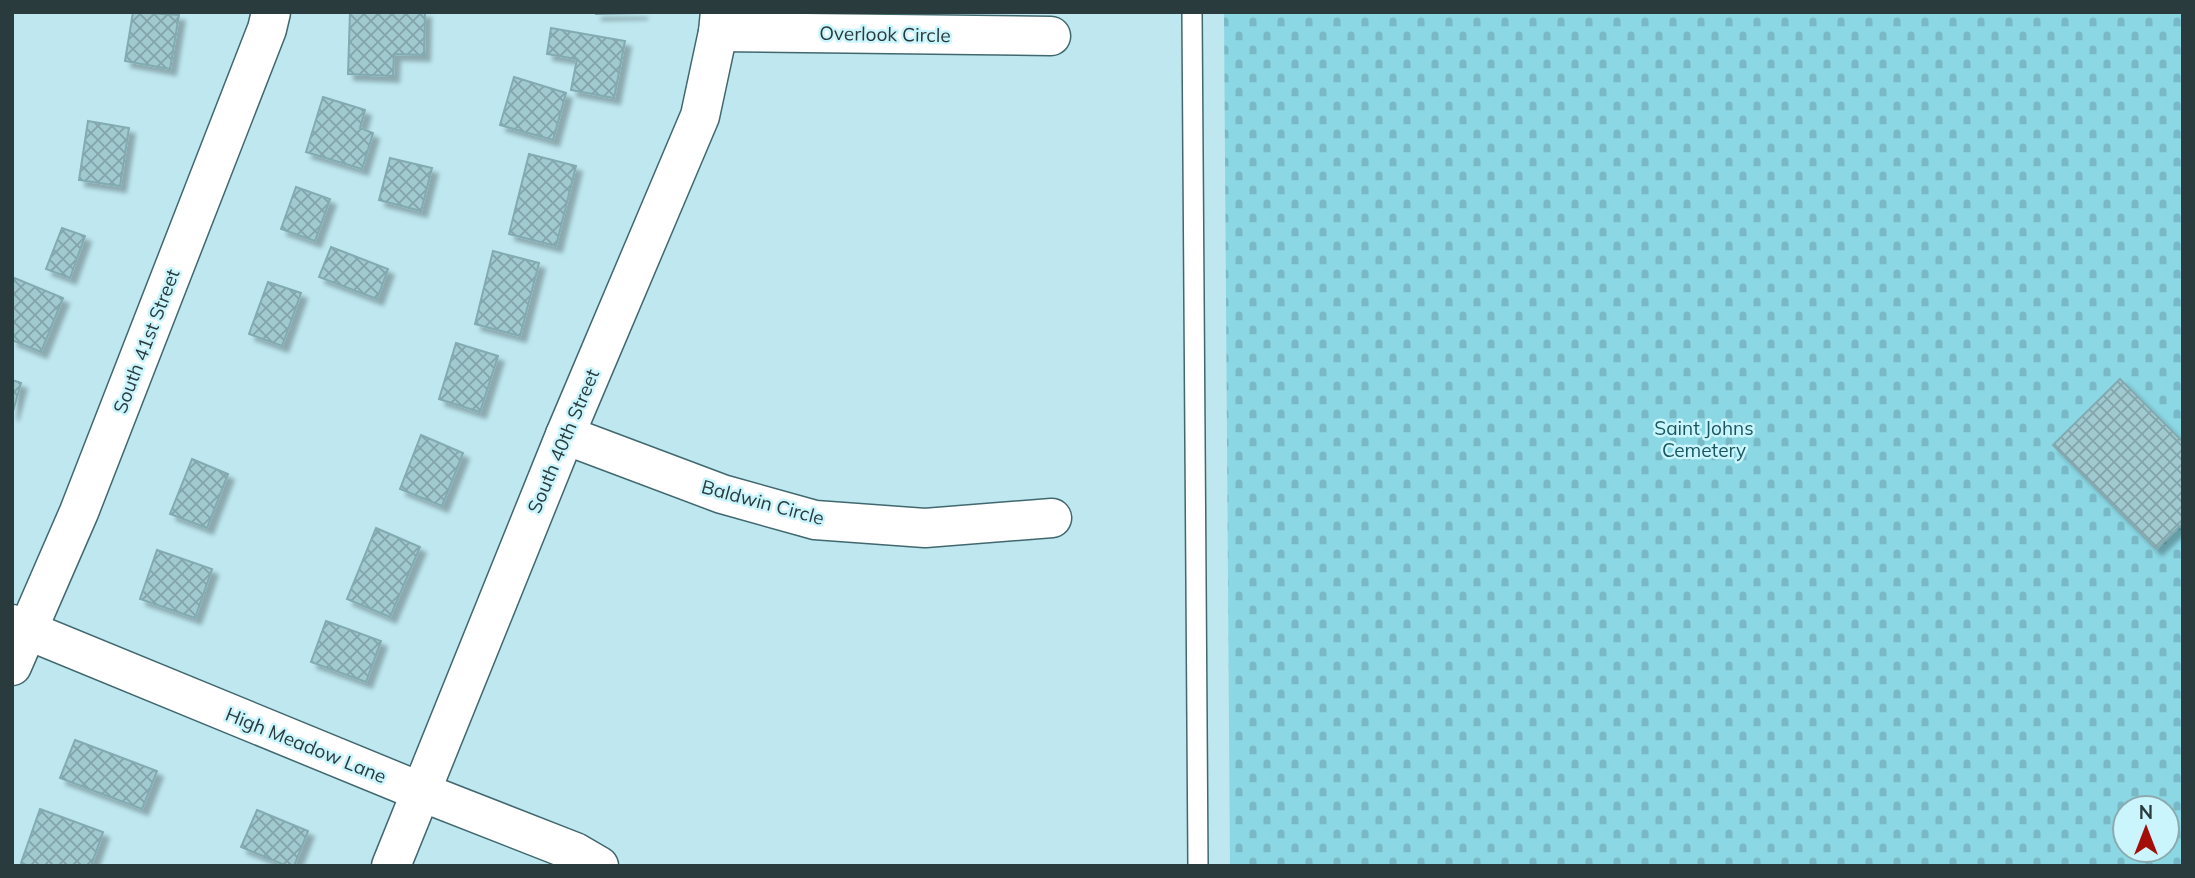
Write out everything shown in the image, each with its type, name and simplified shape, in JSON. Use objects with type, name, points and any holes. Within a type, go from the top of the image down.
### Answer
[{"type":"street","name":"South 41st Street","points":[[12,666],[20,627],[84,499],[271,12]]},
{"type":"street","name":"Overlook Circle","points":[[719,22],[1051,36]]},
{"type":"street","name":"South 40th Street","points":[[391,866],[565,435],[700,116],[719,22]]},
{"type":"street","name":"Baldwin Circle","points":[[565,435],[722,494],[815,520],[925,528],[1052,519]]},
{"type":"street","name":"High Meadow Lane","points":[[20,627],[419,792],[575,852],[599,866]]},
{"type":"lane","points":[[1192,12],[1198,866]]},
{"type":"green space","name":"Saint Johns Cemetery","points":[[1224,12],[2183,12],[2183,866],[1230,866]]},
{"type":"building","points":[[133,12],[179,15],[170,69],[125,61]]},
{"type":"building","points":[[350,12],[425,12],[424,55],[394,54],[393,76],[348,74]]},
{"type":"building","points":[[641,12],[641,13],[596,14]]},
{"type":"building","points":[[551,28],[625,41],[614,98],[571,90],[577,59],[547,54]]},
{"type":"building","points":[[514,77],[566,93],[553,140],[500,125]]},
{"type":"building","points":[[323,97],[365,110],[360,128],[373,133],[362,169],[306,152]]},
{"type":"building","points":[[88,121],[129,128],[120,186],[79,180]]},
{"type":"building","points":[[529,154],[576,166],[556,246],[509,234]]},
{"type":"building","points":[[390,158],[432,168],[421,211],[379,200]]},
{"type":"building","points":[[296,187],[330,199],[315,241],[281,229]]},
{"type":"building","points":[[62,228],[85,236],[70,278],[46,269]]},
{"type":"building","points":[[331,247],[388,269],[377,299],[319,277]]},
{"type":"building","points":[[493,251],[539,263],[520,336],[475,324]]},
{"type":"building","points":[[12,277],[63,298],[41,352],[12,340]]},
{"type":"building","points":[[268,282],[301,293],[282,346],[249,334]]},
{"type":"building","points":[[456,343],[498,356],[480,412],[439,399]]},
{"type":"building","points":[[2120,379],[2183,442],[2183,523],[2156,549],[2053,445]]},
{"type":"building","points":[[12,380],[21,383],[12,415]]},
{"type":"building","points":[[421,435],[463,453],[442,506],[400,489]]},
{"type":"building","points":[[192,459],[228,474],[207,528],[170,514]]},
{"type":"building","points":[[376,528],[420,547],[390,617],[347,599]]},
{"type":"building","points":[[157,550],[212,569],[195,618],[140,599]]},
{"type":"building","points":[[326,621],[381,641],[366,682],[311,662]]},
{"type":"building","points":[[75,740],[157,771],[142,809],[60,778]]},
{"type":"building","points":[[40,809],[103,832],[91,866],[29,866],[21,863]]},
{"type":"building","points":[[257,810],[308,831],[294,866],[287,866],[241,847]]}]
